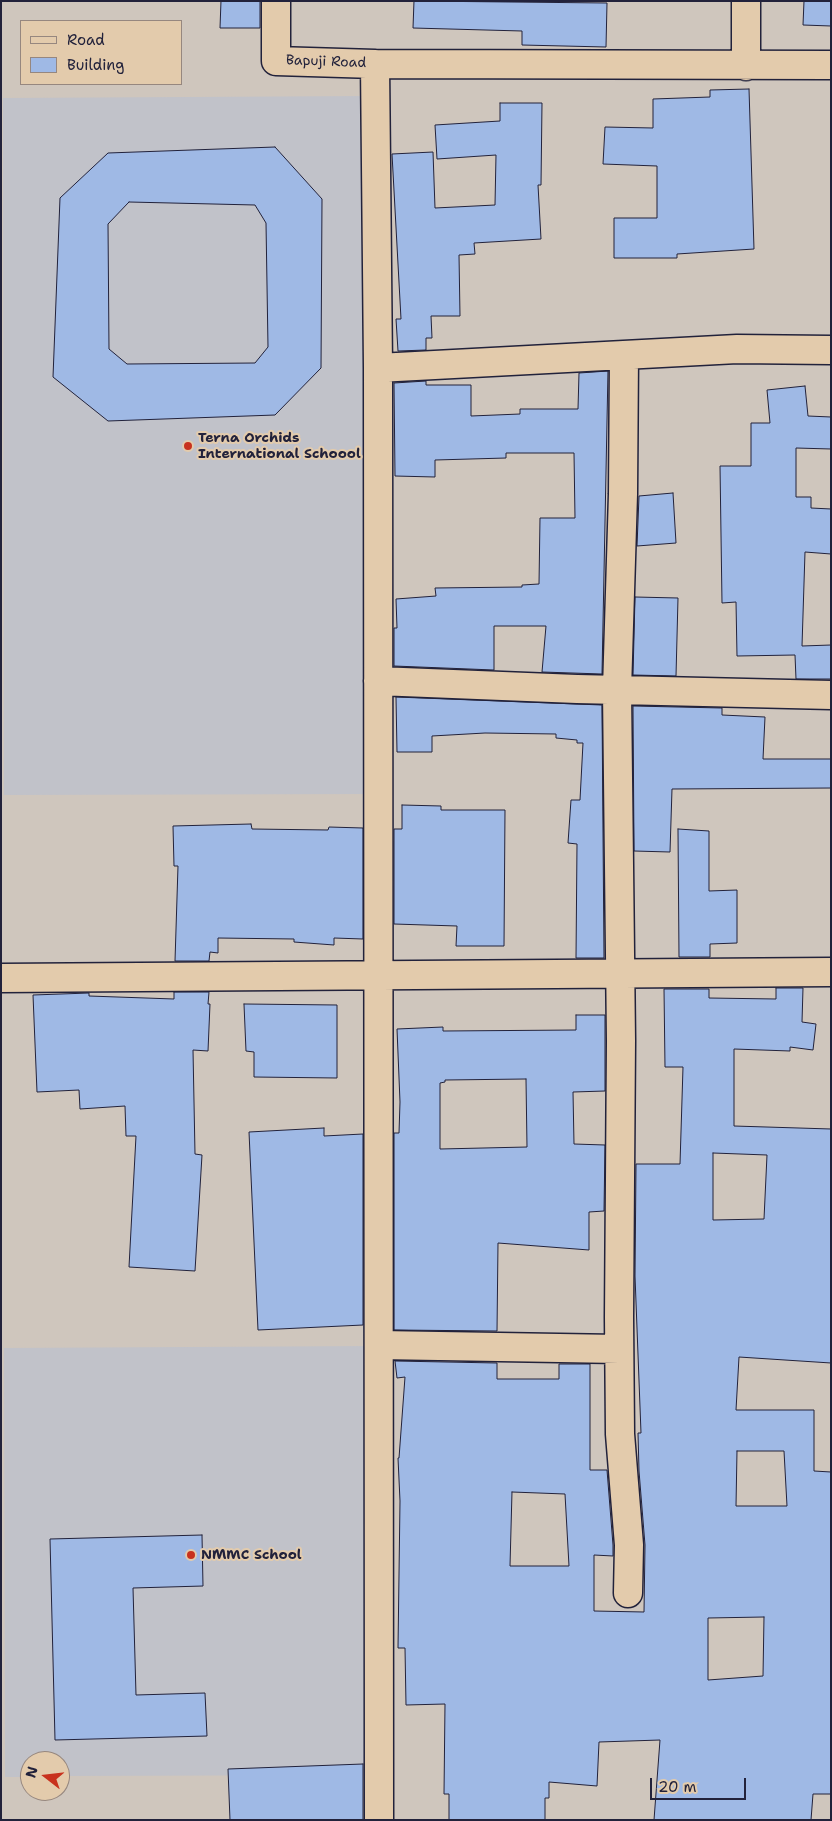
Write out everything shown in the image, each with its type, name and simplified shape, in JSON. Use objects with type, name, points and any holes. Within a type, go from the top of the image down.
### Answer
[{"type":"street","name":"Bapuji Road","points":[[276,1],[276,61],[375,64]]},
{"type":"street","points":[[746,1],[746,66]]},
{"type":"street","points":[[379,1820],[378,368],[375,64],[831,66]]},
{"type":"street","points":[[378,368],[737,349],[831,350]]},
{"type":"street","points":[[624,355],[623,494],[617,690],[620,973],[619,1349],[620,1434],[629,1545],[628,1593]]},
{"type":"street","points":[[378,681],[617,690],[831,695]]},
{"type":"street","points":[[1,978],[831,972]]},
{"type":"street","points":[[379,1345],[619,1349]]},
{"type":"shaded area","name":"Terna Orchids International Schoool","points":[[372,96],[373,794],[4,795],[3,98]]},
{"type":"shaded area","name":"NMMC School","points":[[377,1346],[378,1775],[70,1776],[70,1751],[20,1751],[20,1777],[5,1777],[4,1348]]},
{"type":"building","points":[[221,1],[260,1],[260,28],[220,28]]},
{"type":"building","points":[[414,1],[607,3],[606,47],[522,45],[522,31],[413,28]]},
{"type":"building","points":[[804,1],[831,1],[831,26],[803,25]]},
{"type":"building","points":[[749,89],[754,249],[677,254],[677,258],[614,258],[614,218],[657,218],[657,166],[603,164],[605,127],[653,128],[653,99],[710,97],[710,90]]},
{"type":"building","points":[[500,103],[542,103],[541,185],[538,185],[541,239],[474,243],[475,254],[459,255],[460,316],[431,316],[432,338],[426,338],[426,350],[398,351],[396,319],[401,319],[392,154],[433,152],[435,208],[495,205],[496,155],[437,159],[435,125],[500,121]]},
{"type":"building","points":[[275,147],[322,199],[321,368],[275,415],[108,421],[53,377],[60,198],[108,153]],"holes":[[[129,202],[255,205],[266,223],[268,347],[255,363],[127,364],[109,349],[108,224]]]},
{"type":"building","points":[[608,371],[602,674],[542,672],[546,626],[494,626],[494,670],[394,666],[394,628],[397,628],[396,599],[436,596],[435,588],[522,587],[522,585],[539,584],[540,518],[575,518],[574,453],[506,453],[506,458],[435,460],[435,477],[395,476],[394,383],[426,381],[426,385],[471,385],[471,416],[520,414],[520,409],[578,409],[579,373]]},
{"type":"building","points":[[805,386],[808,416],[831,417],[831,449],[796,448],[796,497],[811,497],[811,508],[831,509],[831,554],[805,552],[802,646],[831,645],[831,679],[796,679],[795,655],[737,656],[736,602],[722,603],[720,466],[751,466],[751,423],[770,423],[767,390]]},
{"type":"building","points":[[673,493],[676,543],[637,546],[639,496]]},
{"type":"building","points":[[635,597],[678,598],[676,676],[633,675]]},
{"type":"building","points":[[396,697],[602,705],[604,958],[576,958],[577,844],[568,843],[571,800],[580,800],[583,743],[577,743],[577,740],[556,738],[556,734],[485,733],[432,736],[432,752],[397,752]]},
{"type":"building","points":[[633,706],[722,708],[722,715],[765,717],[763,759],[831,759],[831,788],[672,789],[670,852],[634,851]]},
{"type":"building","points":[[402,805],[441,806],[441,810],[505,810],[504,946],[456,946],[457,926],[394,924],[394,829],[402,829]]},
{"type":"building","points":[[251,824],[252,829],[328,830],[329,827],[363,828],[363,939],[334,938],[334,945],[294,942],[294,939],[218,938],[218,953],[210,952],[209,961],[175,961],[178,866],[174,866],[173,826]]},
{"type":"building","points":[[678,829],[709,831],[709,891],[737,890],[737,943],[710,944],[710,957],[679,957]]},
{"type":"building","points":[[776,988],[803,988],[802,1022],[816,1024],[813,1050],[790,1047],[790,1051],[734,1049],[734,1126],[831,1129],[831,1363],[739,1357],[736,1410],[814,1410],[814,1471],[831,1472],[831,1794],[813,1794],[811,1820],[654,1820],[660,1740],[599,1742],[597,1786],[549,1782],[549,1798],[545,1798],[545,1820],[449,1820],[449,1794],[444,1794],[445,1704],[406,1705],[405,1648],[398,1648],[400,1501],[398,1458],[405,1377],[397,1378],[395,1361],[497,1363],[497,1379],[559,1379],[559,1364],[590,1364],[590,1470],[607,1470],[613,1545],[613,1556],[594,1555],[594,1611],[644,1612],[645,1545],[639,1471],[638,1433],[641,1433],[635,1276],[636,1164],[680,1164],[683,1067],[665,1067],[664,989],[709,989],[709,998],[776,999]],"holes":[[[713,1153],[767,1155],[764,1219],[713,1220]],[[737,1451],[784,1451],[787,1506],[736,1506]],[[512,1492],[565,1494],[569,1566],[510,1566]],[[764,1617],[763,1676],[708,1680],[708,1618]]]},
{"type":"building","points":[[174,992],[209,992],[208,1004],[210,1004],[208,1051],[193,1050],[195,1154],[202,1155],[195,1271],[129,1267],[136,1136],[126,1136],[125,1106],[80,1109],[79,1090],[37,1092],[33,995],[89,993],[89,996],[174,999]]},
{"type":"building","points":[[244,1004],[337,1005],[337,1078],[254,1077],[254,1052],[246,1051]]},
{"type":"building","points":[[576,1015],[605,1015],[605,1091],[573,1092],[574,1144],[605,1145],[604,1211],[589,1212],[589,1250],[498,1243],[497,1331],[394,1330],[394,1133],[399,1133],[400,1102],[397,1029],[443,1027],[443,1031],[576,1030]],"holes":[[[526,1079],[527,1147],[440,1149],[440,1083],[445,1082],[445,1080]]]},
{"type":"building","points":[[324,1128],[324,1136],[363,1134],[363,1325],[258,1330],[249,1132]]},
{"type":"building","points":[[202,1535],[203,1586],[133,1588],[136,1695],[205,1693],[207,1736],[55,1740],[50,1539]]},
{"type":"building","points":[[363,1764],[363,1820],[230,1820],[228,1769]]},
{"type":"place","name":"Terna Orchids International Schoool","points":[[188,446]]},
{"type":"place","name":"NMMC School","points":[[191,1555]]}]
